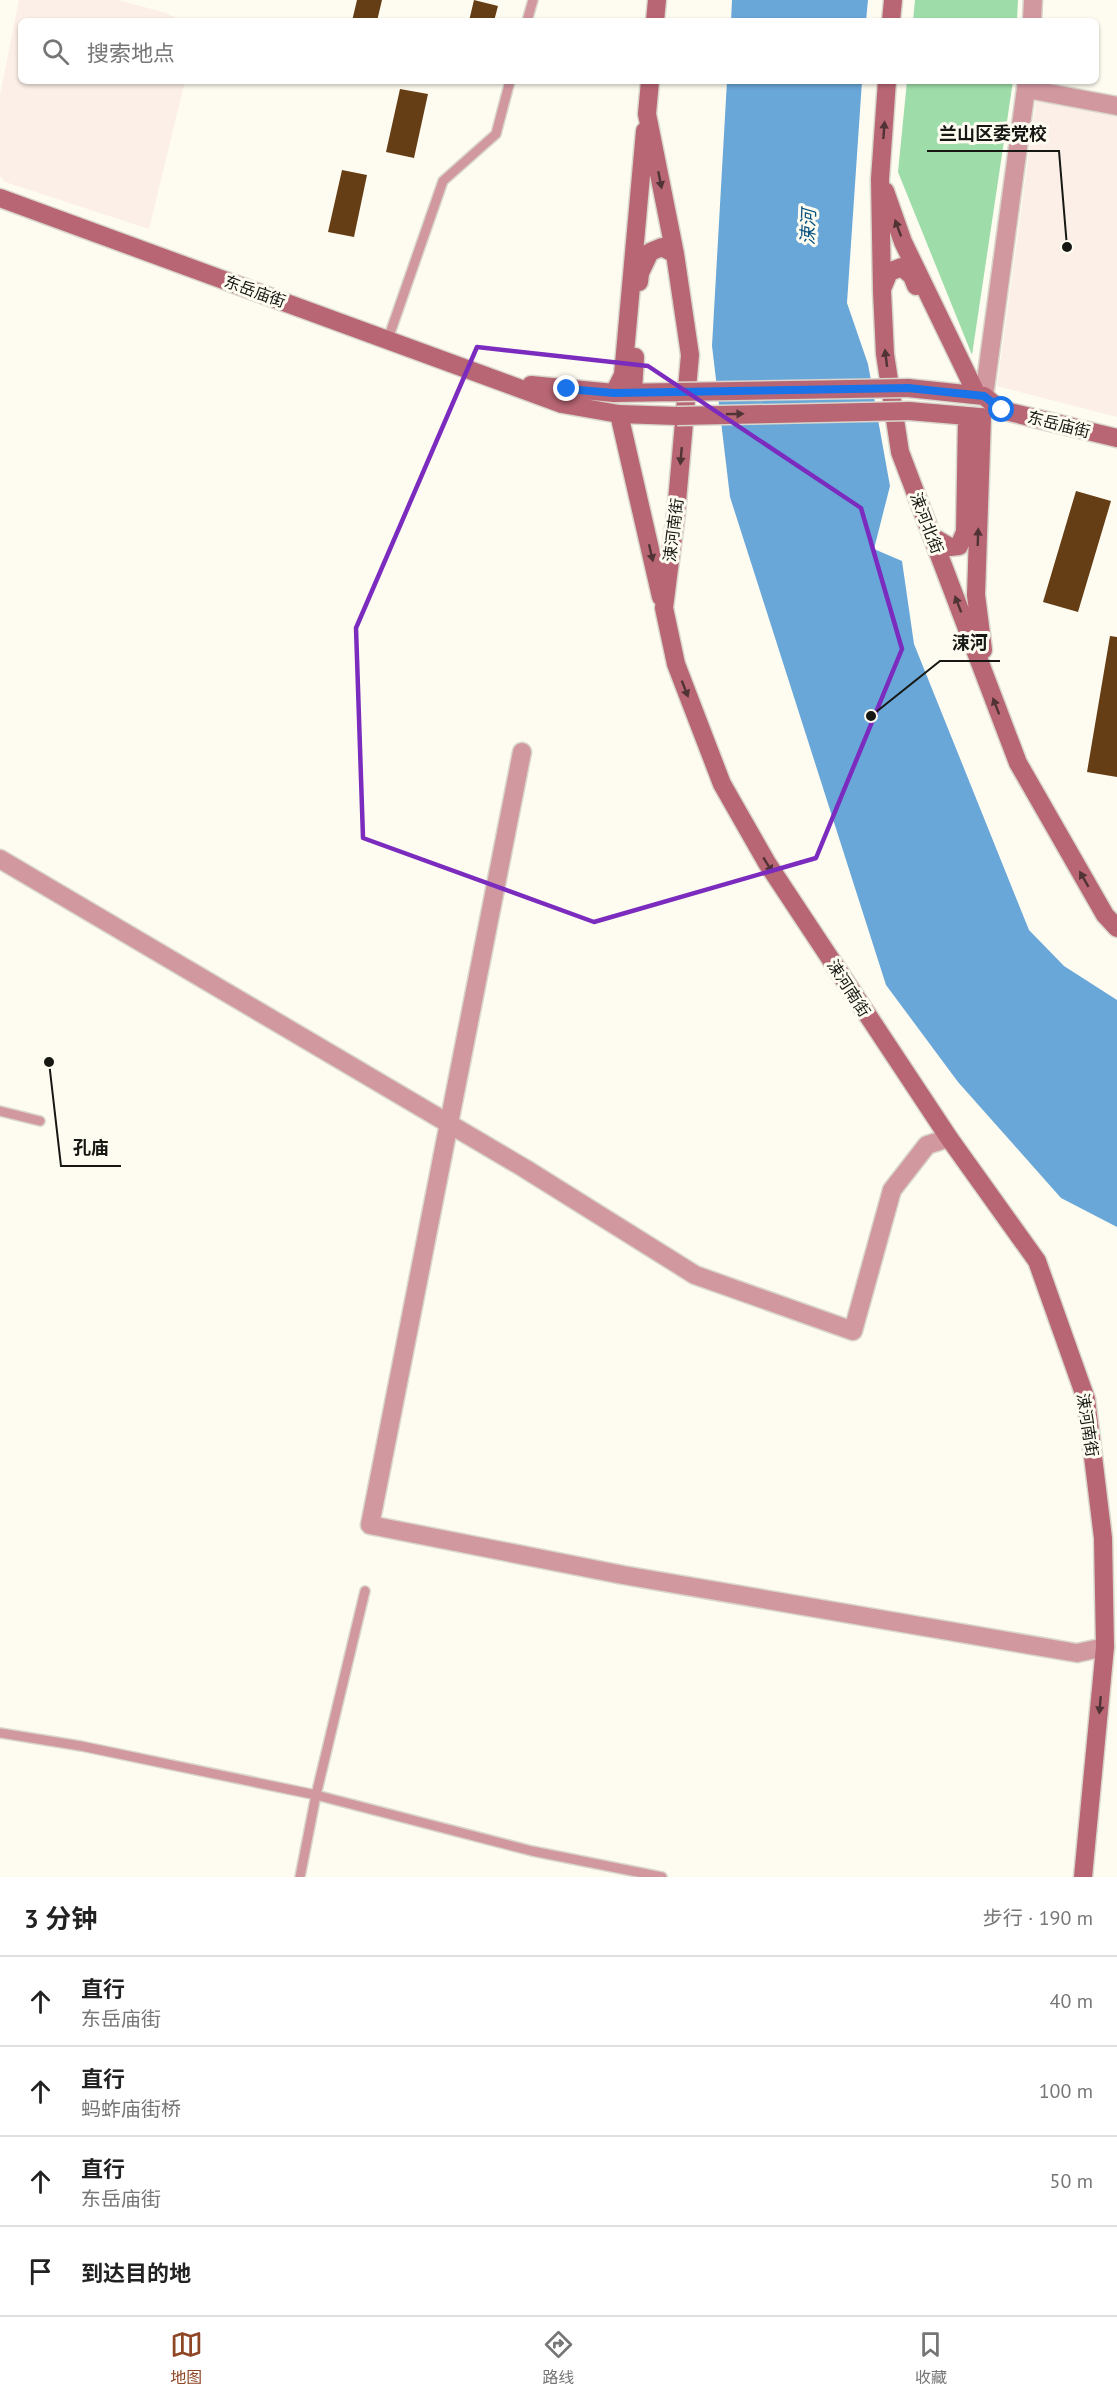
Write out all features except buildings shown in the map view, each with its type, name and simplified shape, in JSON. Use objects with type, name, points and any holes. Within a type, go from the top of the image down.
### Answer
[{"type":"main road","points":[[655,18],[657,0]]},
{"type":"main road","points":[[891,18],[893,0]]},
{"type":"main road","name":"涑河南街","points":[[650,84],[647,114],[675,255],[690,355],[676,513],[664,608],[676,664],[722,784],[761,853],[949,1138],[1037,1261],[1086,1399],[1103,1538],[1111,1646],[1083,1877]]},
{"type":"main road","name":"涑河北街","points":[[887,84],[880,179],[882,291],[885,354],[900,452],[1018,763],[1105,915],[1117,928]]},
{"type":"main road","points":[[614,393],[623,375],[647,114]]},
{"type":"main road","points":[[880,179],[903,242],[974,394]]},
{"type":"main road","name":"东岳庙街","points":[[0,198],[562,404],[627,414],[677,416],[909,411],[974,417]]},
{"type":"main road","points":[[633,392],[640,273],[650,252],[662,247],[675,255]]},
{"type":"main road","points":[[882,291],[889,272],[902,267],[912,276],[974,394]]},
{"type":"main road","name":"东岳庙街","points":[[511,384],[614,393],[908,388],[974,394],[1002,410],[1117,438]]},
{"type":"main road","points":[[974,417],[1002,410]]},
{"type":"main road","points":[[627,414],[634,427],[651,517],[662,521],[676,513]]},
{"type":"main road","points":[[627,414],[676,664]]},
{"type":"main road","points":[[933,537],[950,547],[959,546],[964,532],[974,417]]},
{"type":"main road","points":[[974,417],[976,595],[986,679]]},
{"type":"street","points":[[1032,18],[1033,0]]},
{"type":"street","points":[[974,394],[1027,85],[1117,106]]},
{"type":"street","points":[[522,752],[370,1525],[623,1575],[1077,1653],[1111,1646]]},
{"type":"street","points":[[0,859],[448,1124],[695,1275],[853,1331],[892,1190],[927,1145],[949,1138]]},
{"type":"lane","points":[[528,18],[532,0]]},
{"type":"lane","points":[[388,339],[443,181],[496,134],[509,84]]},
{"type":"lane","points":[[0,1111],[40,1121]]},
{"type":"lane","points":[[300,1877],[316,1795],[365,1591]]},
{"type":"lane","points":[[0,1732],[81,1746],[316,1795],[532,1851],[662,1877]]},
{"type":"highlighted area","points":[[477,347],[648,366],[861,508],[902,649],[816,858],[594,922],[363,838],[356,628]]},
{"type":"shaded area","points":[[19,0],[118,0],[166,13],[176,18],[18,18],[18,84],[184,84],[149,229],[5,182],[0,176],[0,95]]},
{"type":"shaded area","points":[[1037,93],[1117,108],[1117,417],[997,386]]},
{"type":"green space","points":[[915,0],[1018,0],[1017,18],[913,18]]},
{"type":"green space","points":[[907,84],[1013,84],[972,355],[898,172]]},
{"type":"water","points":[[732,0],[868,0],[866,18],[731,18]]},
{"type":"water","points":[[727,84],[862,84],[847,303],[868,364],[890,486],[874,549],[902,561],[914,644],[1029,930],[1064,966],[1117,1000],[1117,1227],[1061,1198],[958,1082],[886,985],[730,497],[712,346]]},
{"type":"place","name":"兰山区委党校","points":[[1067,247]]},
{"type":"place","name":"涑河","points":[[871,716]]},
{"type":"place","name":"孔庙","points":[[49,1062]]},
{"type":"route","points":[[567,389],[614,393],[908,388],[976,394],[984,396],[1002,410]]}]
